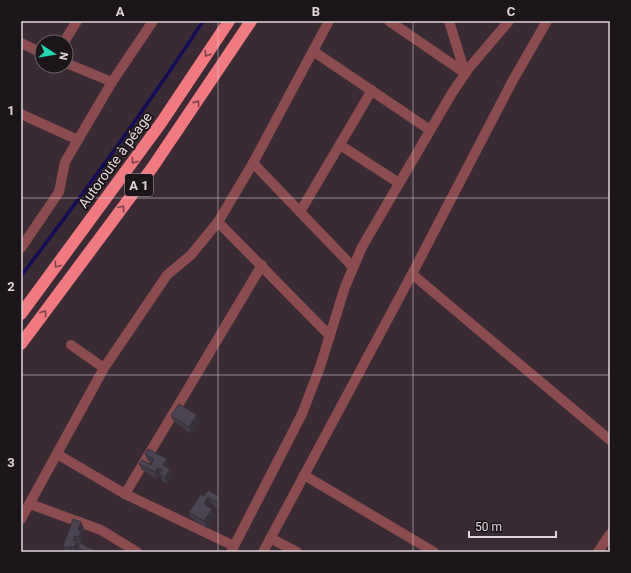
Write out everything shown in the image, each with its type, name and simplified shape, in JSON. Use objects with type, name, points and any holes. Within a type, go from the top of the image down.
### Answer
[{"type":"highway","name":"Autoroute à péage","points":[[21,314],[161,123],[229,21]]},
{"type":"highway","name":"A 1","points":[[21,344],[152,168],[251,21]]},
{"type":"street","points":[[69,34],[77,21]]},
{"type":"street","points":[[23,242],[59,192],[65,162],[112,82],[153,21]]},
{"type":"street","points":[[21,520],[104,368],[167,275],[191,255],[218,222],[253,163],[329,21]]},
{"type":"street","points":[[389,21],[466,73]]},
{"type":"street","points":[[449,21],[466,73]]},
{"type":"street","points":[[57,454],[125,494],[232,549],[302,414],[320,367],[345,287],[362,247],[398,183],[466,73],[508,21]]},
{"type":"street","points":[[263,552],[412,274],[513,80],[547,21]]},
{"type":"street","points":[[21,43],[34,49]]},
{"type":"street","points":[[313,51],[430,130]]},
{"type":"street","points":[[74,66],[112,82]]},
{"type":"street","points":[[300,212],[372,90]]},
{"type":"street","points":[[21,114],[78,140]]},
{"type":"street","points":[[340,145],[398,183]]},
{"type":"street","points":[[253,163],[353,267]]},
{"type":"street","points":[[218,222],[262,265],[330,336]]},
{"type":"street","points":[[125,494],[262,265]]},
{"type":"street","points":[[412,274],[610,440]]},
{"type":"street","points":[[71,345],[104,368]]},
{"type":"street","points":[[304,475],[434,552]]},
{"type":"street","points":[[30,504],[101,530],[137,552]]},
{"type":"street","points":[[598,552],[610,534]]},
{"type":"street","points":[[270,538],[297,552]]},
{"type":"building","points":[[179,404],[197,415],[189,427],[171,416]]},
{"type":"building","points":[[148,449],[167,459],[163,465],[170,469],[165,477],[159,474],[162,470],[158,467],[155,472],[139,464],[142,460],[151,465],[154,459],[145,454]]},
{"type":"building","points":[[208,490],[219,497],[216,502],[208,497],[204,504],[212,509],[204,521],[189,512],[201,494],[204,496]]},
{"type":"building","points":[[73,519],[81,522],[78,530],[81,531],[79,537],[75,536],[73,540],[77,541],[74,547],[70,546],[69,548],[63,546]]},
{"type":"building","points":[[80,543],[98,552],[86,552],[78,548]]},
{"type":"waterway","points":[[21,276],[114,150],[203,21]]}]
